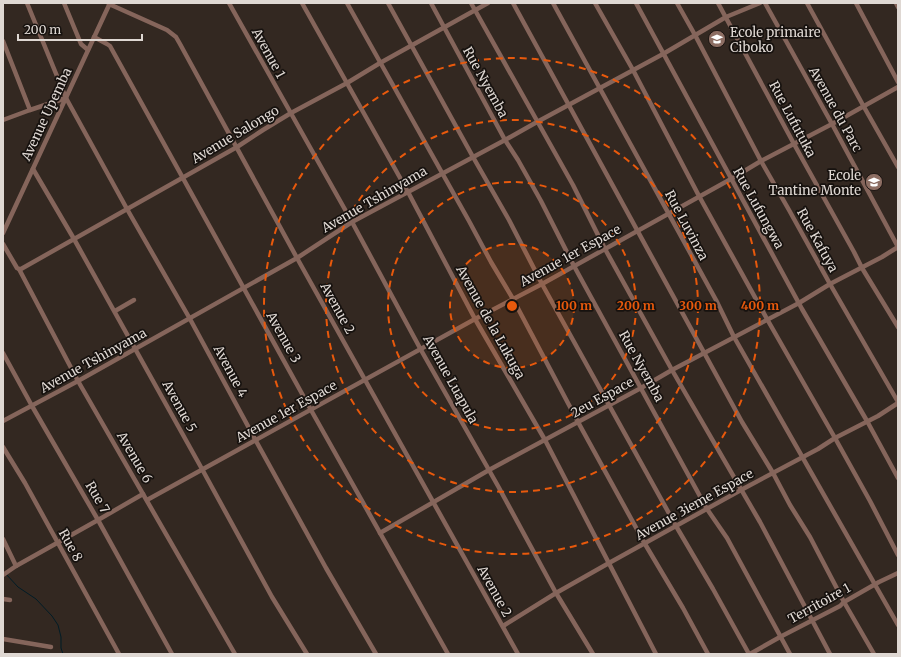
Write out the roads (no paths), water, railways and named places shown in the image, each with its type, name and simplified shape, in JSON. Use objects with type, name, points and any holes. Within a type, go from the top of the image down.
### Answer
[{"type":"street","name":"Avenue 4","points":[[27,3],[66,98],[190,319],[326,568],[376,654]]},
{"type":"street","points":[[64,3],[81,44],[88,50]]},
{"type":"street","name":"Avenue Upemba","points":[[3,233],[109,3]]},
{"type":"street","name":"Avenue 2","points":[[109,3],[167,30],[176,37],[518,654]]},
{"type":"street","name":"Avenue 1","points":[[229,3],[291,113]]},
{"type":"street","name":"Avenue de la Lukuga","points":[[302,3],[408,192],[475,320],[545,440],[656,654]]},
{"type":"street","points":[[347,3],[513,299],[645,544],[708,654]]},
{"type":"street","points":[[388,3],[473,158],[509,220],[542,284],[676,526],[750,654]]},
{"type":"street","name":"Rue Nyemba","points":[[431,3],[541,202],[574,266],[707,509],[727,538],[790,654]]},
{"type":"street","points":[[471,3],[573,185],[672,370],[777,554],[830,654]]},
{"type":"street","name":"Avenue Salongo","points":[[19,269],[238,147],[291,113],[488,3]]},
{"type":"street","points":[[513,3],[742,422],[773,473],[790,506],[810,537],[844,602],[874,654]]},
{"type":"street","name":"Rue Luvinza","points":[[553,3],[716,300],[734,337],[898,625]]},
{"type":"street","points":[[595,3],[633,70],[699,196],[870,501],[898,555]]},
{"type":"street","name":"Rue Lufungwa","points":[[636,3],[799,303],[898,478]]},
{"type":"street","name":"Rue Kafuya","points":[[677,3],[761,161],[898,403]]},
{"type":"street","name":"Rue Lufutuka","points":[[718,3],[862,268],[898,327]]},
{"type":"street","name":"Avenue Tshinyama","points":[[3,421],[78,381],[298,258],[352,222],[663,54],[726,17],[760,3]]},
{"type":"street","name":"Avenue du Parc","points":[[765,3],[898,247]]},
{"type":"street","points":[[807,3],[898,166]]},
{"type":"street","points":[[856,3],[898,82]]},
{"type":"street","points":[[896,3],[898,8]]},
{"type":"street","name":"Avenue 3","points":[[94,37],[110,46],[448,654]]},
{"type":"street","points":[[3,41],[30,110]]},
{"type":"street","name":"Avenue 1er Espace","points":[[147,500],[898,87]]},
{"type":"street","points":[[3,120],[66,98]]},
{"type":"street","name":"Avenue Luapula","points":[[291,113],[556,593],[593,654]]},
{"type":"street","name":"Avenue 5","points":[[33,169],[74,239],[272,597],[307,654]]},
{"type":"street","points":[[3,244],[19,269]]},
{"type":"street","name":"2eu Espace","points":[[380,533],[489,470],[672,370],[799,303],[830,284],[862,268],[898,247]]},
{"type":"street","name":"Avenue 6","points":[[19,269],[78,381],[236,654]]},
{"type":"street","points":[[114,312],[134,300]]},
{"type":"street","name":"Rue 7","points":[[3,353],[172,654]]},
{"type":"street","name":"Avenue 3ieme Espace","points":[[503,626],[556,593],[609,563],[818,449],[898,403]]},
{"type":"street","name":"Rue 8","points":[[3,447],[25,483],[119,654]]},
{"type":"street","points":[[3,575],[16,566],[144,494]]},
{"type":"street","points":[[3,539],[16,566]]},
{"type":"street","name":"Territoire 1","points":[[750,654],[780,636],[840,606],[844,602],[898,573]]},
{"type":"street","points":[[3,599],[10,600]]},
{"type":"street","points":[[3,639],[51,647]]},
{"type":"waterway","points":[[6,574],[18,587],[36,599],[52,616],[58,625],[63,654]]},
{"type":"place","name":"Ecole primaire Ciboko","points":[[717,39]]},
{"type":"place","name":"Ecole Tantine Monte","points":[[874,182]]}]
